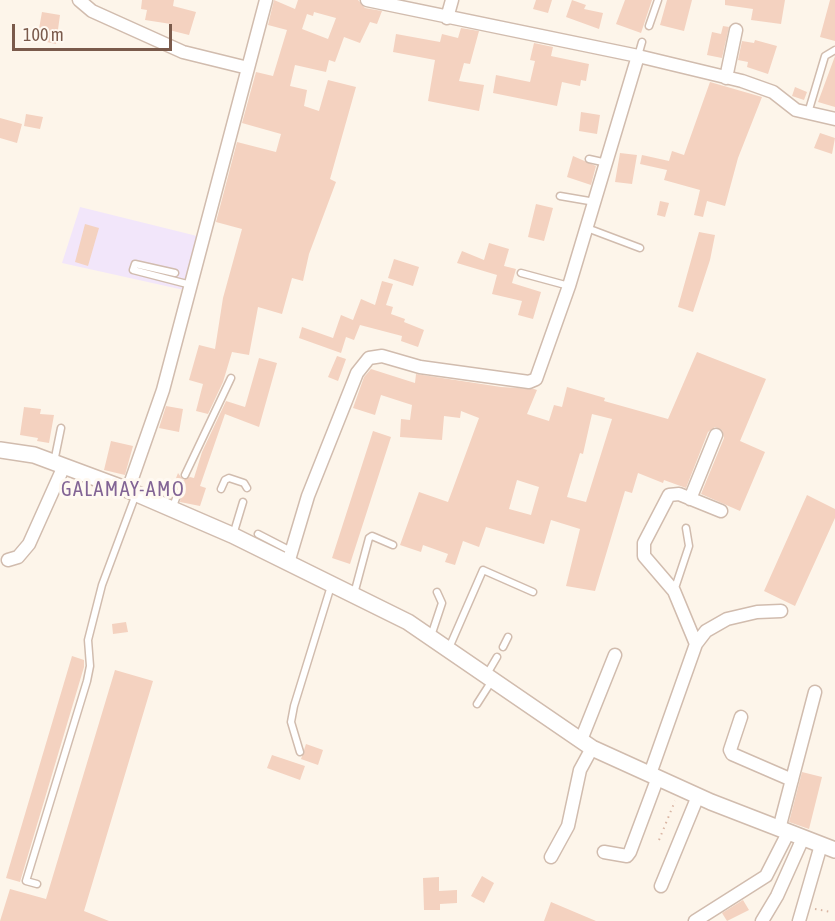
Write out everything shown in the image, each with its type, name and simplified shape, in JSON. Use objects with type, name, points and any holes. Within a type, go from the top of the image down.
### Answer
[{"type":"street","points":[[79,0],[92,11],[183,52],[248,68]]},
{"type":"street","points":[[132,492],[163,390],[266,0]]},
{"type":"street","points":[[447,18],[452,0]]},
{"type":"street","points":[[375,1],[406,4],[447,18],[638,56],[726,78],[773,92],[796,110],[835,119]]},
{"type":"street","points":[[726,78],[736,30]]},
{"type":"street","points":[[290,557],[308,496],[357,373],[369,358],[382,357],[420,367],[529,382],[536,379],[542,368],[608,163],[638,56]]},
{"type":"street","points":[[690,499],[716,435]]},
{"type":"street","points":[[0,450],[23,452],[59,464],[290,557],[331,584],[431,636],[586,744],[698,796],[828,848],[803,906],[799,921]]},
{"type":"street","points":[[8,560],[18,557],[29,544],[59,464]]},
{"type":"street","points":[[696,644],[674,591],[653,569],[643,552],[669,495],[675,494],[721,511]]},
{"type":"street","points":[[604,852],[627,856],[630,852],[696,644],[706,631],[727,619],[757,612],[781,611]]},
{"type":"street","points":[[551,857],[567,826],[586,744],[615,655]]},
{"type":"street","points":[[695,921],[766,876],[783,831],[792,780],[815,692]]},
{"type":"street","points":[[741,717],[730,750],[732,754],[792,780]]},
{"type":"street","points":[[661,886],[698,796]]},
{"type":"street","points":[[762,921],[777,896],[803,838]]},
{"type":"lane","points":[[649,26],[658,0]]},
{"type":"lane","points":[[638,56],[642,42]]},
{"type":"lane","points":[[808,113],[825,56],[835,50]]},
{"type":"lane","points":[[589,159],[608,163]]},
{"type":"lane","points":[[560,196],[595,202]]},
{"type":"lane","points":[[587,228],[640,248]]},
{"type":"lane","points":[[175,273],[135,264],[133,270],[191,285]]},
{"type":"lane","points":[[521,273],[569,285]]},
{"type":"lane","points":[[185,475],[231,378]]},
{"type":"lane","points":[[59,464],[61,428]]},
{"type":"lane","points":[[221,489],[225,480],[229,478],[244,483],[247,488]]},
{"type":"lane","points":[[37,884],[26,881],[87,681],[90,666],[88,640],[103,579],[132,492]]},
{"type":"lane","points":[[172,509],[178,493]]},
{"type":"lane","points":[[232,535],[243,502]]},
{"type":"lane","points":[[674,591],[690,546],[686,528]]},
{"type":"lane","points":[[258,534],[290,557]]},
{"type":"lane","points":[[354,595],[369,538],[372,536],[393,545]]},
{"type":"lane","points":[[449,648],[483,570],[533,592]]},
{"type":"lane","points":[[300,752],[291,722],[331,584]]},
{"type":"lane","points":[[431,636],[442,603],[442,598],[437,592]]},
{"type":"lane","points":[[502,647],[508,637]]},
{"type":"lane","points":[[477,704],[497,657]]},
{"type":"path","points":[[659,840],[680,788]]},
{"type":"path","points":[[803,906],[831,912]]},
{"type":"shaded area","points":[[80,207],[197,236],[184,290],[62,263]]},
{"type":"building","points":[[142,0],[174,0],[173,6],[196,12],[189,35],[169,30],[171,24],[145,20],[147,10],[141,9]]},
{"type":"building","points":[[274,0],[295,9],[298,0],[358,0],[365,8],[382,11],[377,24],[370,22],[360,43],[344,37],[335,62],[329,60],[326,72],[295,65],[290,86],[307,90],[304,106],[319,111],[328,80],[356,87],[330,179],[336,182],[309,254],[303,281],[292,278],[282,314],[258,307],[249,355],[232,352],[223,382],[208,414],[196,411],[203,384],[189,380],[199,345],[215,349],[223,298],[242,229],[216,222],[237,142],[276,152],[281,134],[242,123],[256,72],[273,76],[287,30],[268,25]],"holes":[[[314,12],[336,18],[328,39],[302,29],[307,14],[313,16]]]},
{"type":"building","points":[[536,0],[552,0],[548,13],[533,9]]},
{"type":"building","points":[[572,0],[586,5],[584,9],[603,13],[599,29],[566,17]]},
{"type":"building","points":[[625,0],[652,0],[641,33],[616,24]]},
{"type":"building","points":[[667,0],[692,0],[684,31],[660,25]]},
{"type":"building","points":[[725,0],[785,0],[781,24],[751,20],[753,9],[725,5]]},
{"type":"building","points":[[830,0],[835,0],[835,41],[820,37]]},
{"type":"building","points":[[42,12],[60,15],[56,44],[37,40]]},
{"type":"building","points":[[723,26],[729,27],[722,58],[707,55],[712,32],[721,34]]},
{"type":"building","points":[[461,28],[479,31],[470,64],[464,63],[459,81],[484,85],[479,111],[428,101],[435,60],[393,52],[396,34],[440,42],[442,34],[458,38]]},
{"type":"building","points":[[755,40],[777,46],[768,74],[747,67],[748,62],[738,60],[742,41],[754,43]]},
{"type":"building","points":[[534,43],[553,47],[551,56],[589,64],[586,81],[581,80],[580,86],[562,82],[557,106],[493,93],[496,75],[530,82],[535,61],[530,60]]},
{"type":"building","points":[[835,56],[835,107],[818,102]]},
{"type":"building","points":[[710,82],[762,97],[738,158],[725,206],[707,201],[703,217],[694,215],[700,190],[664,180],[667,170],[640,164],[642,155],[669,161],[672,151],[684,155]]},
{"type":"building","points":[[795,87],[807,92],[804,100],[792,96]]},
{"type":"building","points":[[581,112],[600,115],[597,134],[579,131]]},
{"type":"building","points":[[26,114],[43,117],[40,129],[24,126]]},
{"type":"building","points":[[0,118],[22,124],[17,143],[0,138]]},
{"type":"building","points":[[820,133],[835,138],[832,154],[814,148]]},
{"type":"building","points":[[620,153],[637,155],[632,184],[615,182]]},
{"type":"building","points":[[573,156],[596,166],[591,185],[567,177]]},
{"type":"building","points":[[660,201],[669,203],[665,217],[657,215]]},
{"type":"building","points":[[536,204],[553,208],[544,241],[528,237]]},
{"type":"building","points":[[85,224],[99,228],[88,266],[75,262]]},
{"type":"building","points":[[699,232],[715,235],[710,260],[693,312],[678,307]]},
{"type":"building","points":[[489,243],[509,249],[504,266],[516,269],[512,283],[541,292],[533,319],[518,315],[522,301],[492,294],[497,275],[457,263],[462,251],[484,260]]},
{"type":"building","points":[[394,259],[419,267],[413,286],[388,278]]},
{"type":"building","points":[[382,281],[393,284],[386,305],[393,307],[391,314],[424,330],[418,347],[401,341],[402,336],[360,325],[354,340],[346,337],[341,353],[299,338],[302,327],[333,338],[341,315],[353,320],[361,299],[375,305]]},
{"type":"building","points":[[697,352],[766,379],[740,441],[765,452],[740,511],[701,494],[724,438],[722,430],[715,427],[708,432],[686,488],[664,480],[663,483],[638,473],[632,493],[625,491],[595,591],[566,586],[580,529],[551,520],[544,544],[486,527],[479,547],[463,541],[455,565],[445,562],[448,554],[423,545],[421,552],[400,545],[419,492],[448,502],[479,418],[461,411],[460,418],[444,416],[442,440],[400,437],[401,419],[410,420],[412,405],[381,395],[375,415],[353,408],[364,377],[371,369],[415,383],[416,374],[501,387],[534,389],[537,390],[527,414],[549,421],[554,405],[562,407],[567,387],[605,398],[604,401],[668,419]],"holes":[[[592,414],[612,419],[586,502],[567,497],[580,453],[583,454]],[[517,480],[539,487],[531,515],[509,509]]]},
{"type":"building","points":[[337,356],[346,359],[338,381],[328,377]]},
{"type":"building","points":[[259,358],[277,363],[259,427],[225,414],[200,486],[206,488],[200,506],[180,502],[182,489],[171,491],[178,473],[183,480],[194,478],[202,452],[226,401],[245,407]]},
{"type":"building","points":[[166,406],[183,409],[179,432],[159,428]]},
{"type":"building","points":[[24,407],[41,409],[40,414],[54,415],[49,443],[37,441],[38,438],[20,435]]},
{"type":"building","points":[[373,431],[391,437],[350,564],[332,558]]},
{"type":"building","points":[[111,441],[133,446],[125,475],[104,470]]},
{"type":"building","points":[[807,495],[835,509],[835,518],[795,606],[764,591]]},
{"type":"building","points":[[126,622],[128,632],[113,634],[112,624]]},
{"type":"building","points":[[72,656],[84,660],[84,667],[20,882],[6,878]]},
{"type":"building","points":[[115,670],[153,681],[84,911],[109,921],[0,921],[10,889],[46,899]]},
{"type":"building","points":[[306,744],[323,750],[318,765],[301,759]]},
{"type":"building","points":[[272,755],[305,766],[300,780],[267,768]]},
{"type":"building","points":[[802,772],[822,777],[809,829],[789,822]]},
{"type":"building","points":[[482,876],[494,883],[484,903],[471,896]]},
{"type":"building","points":[[439,877],[439,891],[457,890],[457,903],[440,904],[440,910],[424,910],[423,878]]},
{"type":"building","points":[[743,900],[749,910],[727,921],[722,913]]},
{"type":"building","points":[[551,902],[596,921],[544,921]]},
{"type":"district","name":"GALAMAY-AMO","points":[[123,490]]}]
